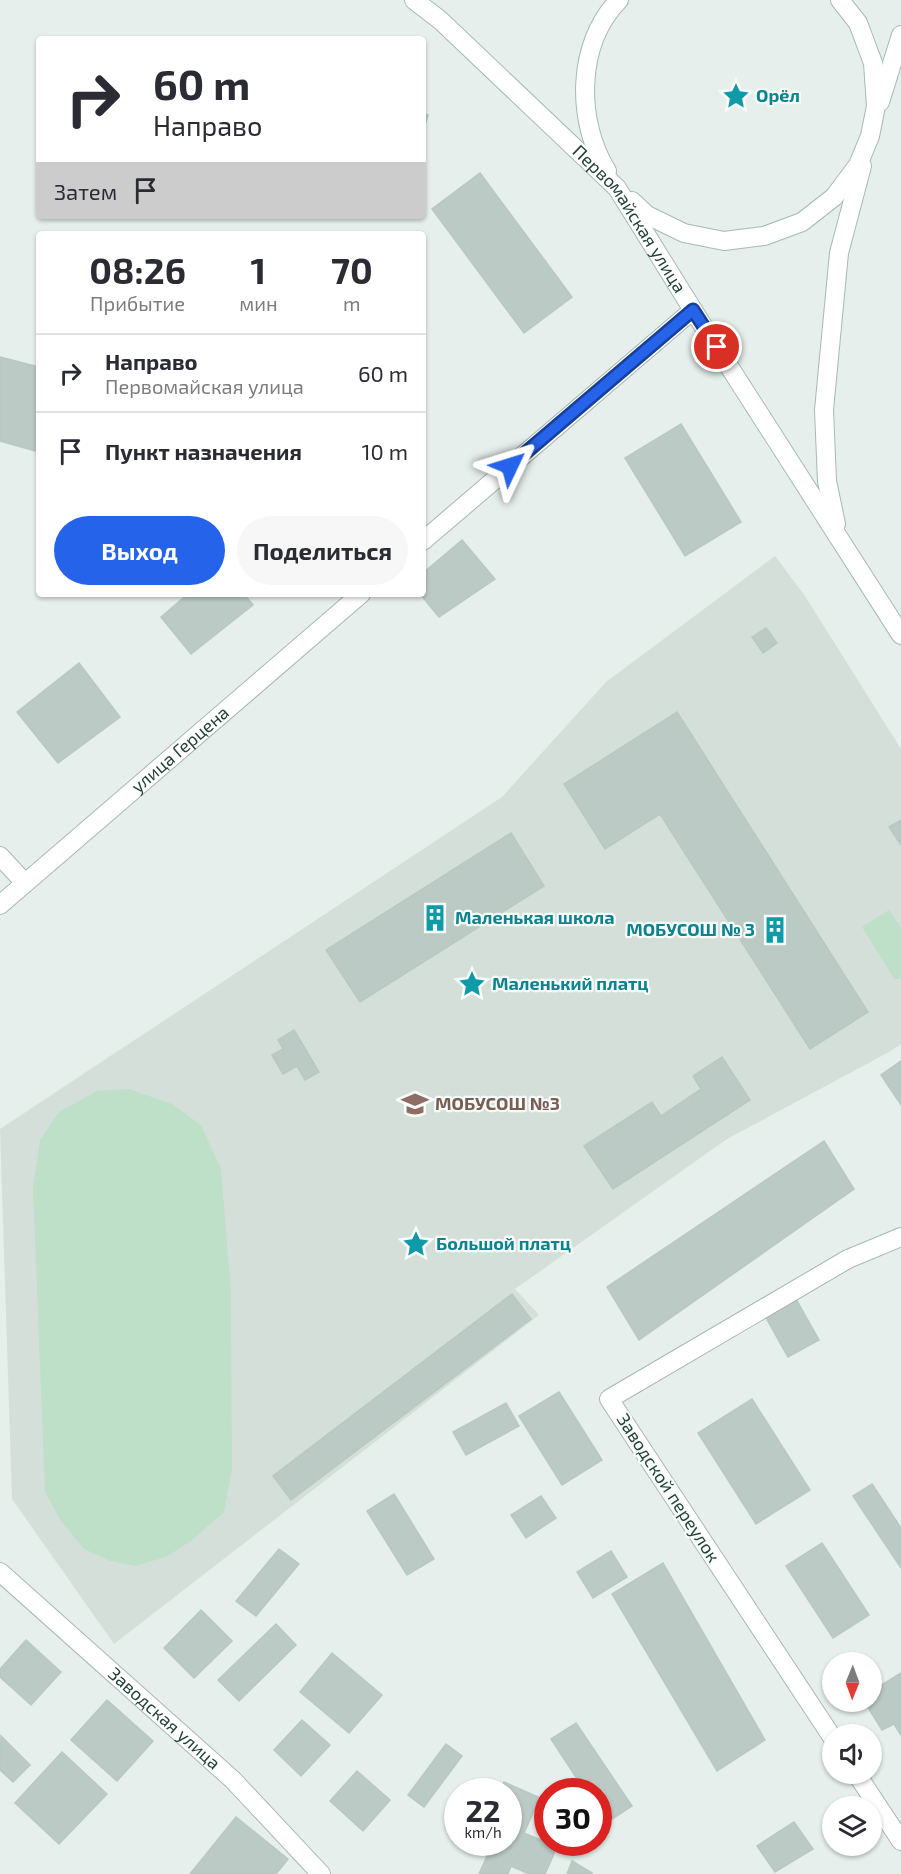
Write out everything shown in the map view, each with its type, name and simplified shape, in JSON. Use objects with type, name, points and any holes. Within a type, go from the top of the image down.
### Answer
[{"type":"street","name":"Первомайская улица","points":[[414,0],[440,20],[617,188],[901,634]]},
{"type":"street","points":[[620,0],[612,7],[594,41],[584,79],[585,118],[597,155],[617,188],[647,215],[684,233],[724,241],[764,236],[802,222],[834,197],[858,165],[870,136],[901,35]]},
{"type":"street","points":[[840,0],[858,23],[873,63],[876,106],[870,136]]},
{"type":"street","name":"Первомайская улица","points":[[839,536],[826,481],[824,410],[839,253],[870,136]]},
{"type":"street","points":[[426,538],[693,310]]},
{"type":"street","name":"улица Герцена","points":[[0,905],[358,597]]},
{"type":"street","points":[[0,856],[24,883]]},
{"type":"street","name":"Заводской переулок","points":[[823,1724],[609,1399],[848,1259],[901,1237]]},
{"type":"street","name":"Заводская улица","points":[[0,1572],[233,1780],[321,1874]]},
{"type":"street","points":[[863,1784],[901,1841]]},
{"type":"shaded area","name":"МОБУСОШ №3","points":[[775,556],[805,596],[901,749],[901,1044],[727,1139],[515,1289],[539,1315],[114,1644],[12,1499],[0,1129],[502,797],[606,682]]},
{"type":"green space","points":[[889,910],[901,928],[901,977],[895,980],[862,927]]},
{"type":"green space","points":[[129,1089],[172,1104],[201,1125],[221,1169],[231,1291],[232,1469],[224,1512],[191,1541],[166,1557],[135,1566],[110,1561],[84,1549],[61,1521],[45,1492],[33,1189],[40,1140],[59,1112],[97,1091]]},
{"type":"building","points":[[480,173],[572,297],[524,333],[432,209]]},
{"type":"building","points":[[0,357],[36,366],[36,451],[0,441]]},
{"type":"building","points":[[681,424],[741,522],[685,556],[625,458]]},
{"type":"building","points":[[462,540],[495,579],[439,617],[422,597],[426,597],[426,570]]},
{"type":"building","points":[[184,597],[246,597],[253,605],[191,654],[161,617]]},
{"type":"building","points":[[766,628],[777,643],[763,653],[752,637]]},
{"type":"building","points":[[79,663],[120,717],[58,763],[17,712]]},
{"type":"building","name":"МОБУСОШ № 3","points":[[677,712],[868,1012],[810,1049],[660,814],[605,849],[564,784]]},
{"type":"building","points":[[901,820],[901,845],[889,827]]},
{"type":"building","name":"Маленькая школа","points":[[511,833],[544,886],[360,1002],[326,950]]},
{"type":"building","points":[[294,1030],[319,1072],[305,1080],[297,1066],[283,1074],[272,1055],[283,1049],[278,1040]]},
{"type":"building","points":[[722,1057],[750,1100],[613,1189],[584,1146],[652,1102],[661,1116],[701,1089],[693,1076]]},
{"type":"building","points":[[901,1061],[901,1105],[881,1075]]},
{"type":"building","points":[[824,1141],[854,1189],[639,1340],[607,1287]]},
{"type":"building","points":[[512,1294],[531,1319],[291,1500],[273,1476]]},
{"type":"building","points":[[796,1299],[819,1340],[788,1357],[765,1316]]},
{"type":"building","points":[[559,1392],[602,1460],[562,1485],[519,1416]]},
{"type":"building","points":[[752,1399],[810,1490],[756,1524],[698,1433]]},
{"type":"building","points":[[506,1403],[519,1426],[466,1455],[453,1432]]},
{"type":"building","points":[[872,1484],[901,1528],[901,1568],[853,1496]]},
{"type":"building","points":[[394,1494],[434,1559],[407,1575],[367,1511]]},
{"type":"building","points":[[541,1496],[556,1518],[526,1538],[511,1515]]},
{"type":"building","points":[[822,1543],[869,1615],[833,1638],[786,1566]]},
{"type":"building","points":[[279,1549],[299,1564],[256,1616],[236,1601]]},
{"type":"building","points":[[611,1551],[627,1577],[593,1598],[577,1572]]},
{"type":"building","points":[[663,1563],[765,1740],[717,1771],[612,1594]]},
{"type":"building","points":[[201,1610],[232,1641],[194,1678],[164,1648]]},
{"type":"building","points":[[276,1624],[296,1645],[239,1701],[218,1680]]},
{"type":"building","points":[[26,1640],[61,1672],[31,1705],[0,1677],[0,1669]]},
{"type":"building","points":[[332,1653],[382,1695],[349,1733],[300,1692]]},
{"type":"building","points":[[901,1673],[901,1735],[894,1724],[882,1730],[882,1724],[878,1724],[871,1712],[882,1712],[882,1685]]},
{"type":"building","points":[[107,1700],[153,1741],[117,1781],[71,1740]]},
{"type":"building","points":[[302,1720],[330,1745],[301,1776],[274,1750]]},
{"type":"building","points":[[576,1723],[632,1806],[612,1819],[612,1778],[576,1778],[551,1739]]},
{"type":"building","points":[[1,1736],[30,1765],[13,1782],[0,1770]]},
{"type":"building","points":[[446,1744],[462,1756],[424,1807],[408,1795]]},
{"type":"building","points":[[62,1752],[107,1794],[59,1844],[15,1803]]},
{"type":"building","points":[[357,1771],[390,1800],[363,1831],[330,1801]]},
{"type":"building","points":[[522,1790],[534,1795],[534,1811],[524,1833],[534,1837],[534,1856],[553,1856],[545,1874],[529,1874],[511,1866],[508,1874],[479,1874],[487,1856],[522,1856]]},
{"type":"building","points":[[236,1817],[288,1859],[276,1874],[190,1874]]},
{"type":"building","points":[[794,1822],[813,1849],[775,1872],[757,1846]]},
{"type":"building","points":[[572,1861],[592,1873],[592,1874],[567,1874]]},
{"type":"place","name":"Орёл","points":[[736,96]]},
{"type":"place","name":"Маленькая школа","points":[[435,918]]},
{"type":"place","name":"МОБУСОШ № 3","points":[[775,930]]},
{"type":"place","name":"Маленький платц","points":[[472,984]]},
{"type":"place","name":"МОБУСОШ №3","points":[[415,1104]]},
{"type":"place","name":"Большой платц","points":[[416,1244]]},
{"type":"route","points":[[510,466],[693,310],[717,347]]}]
